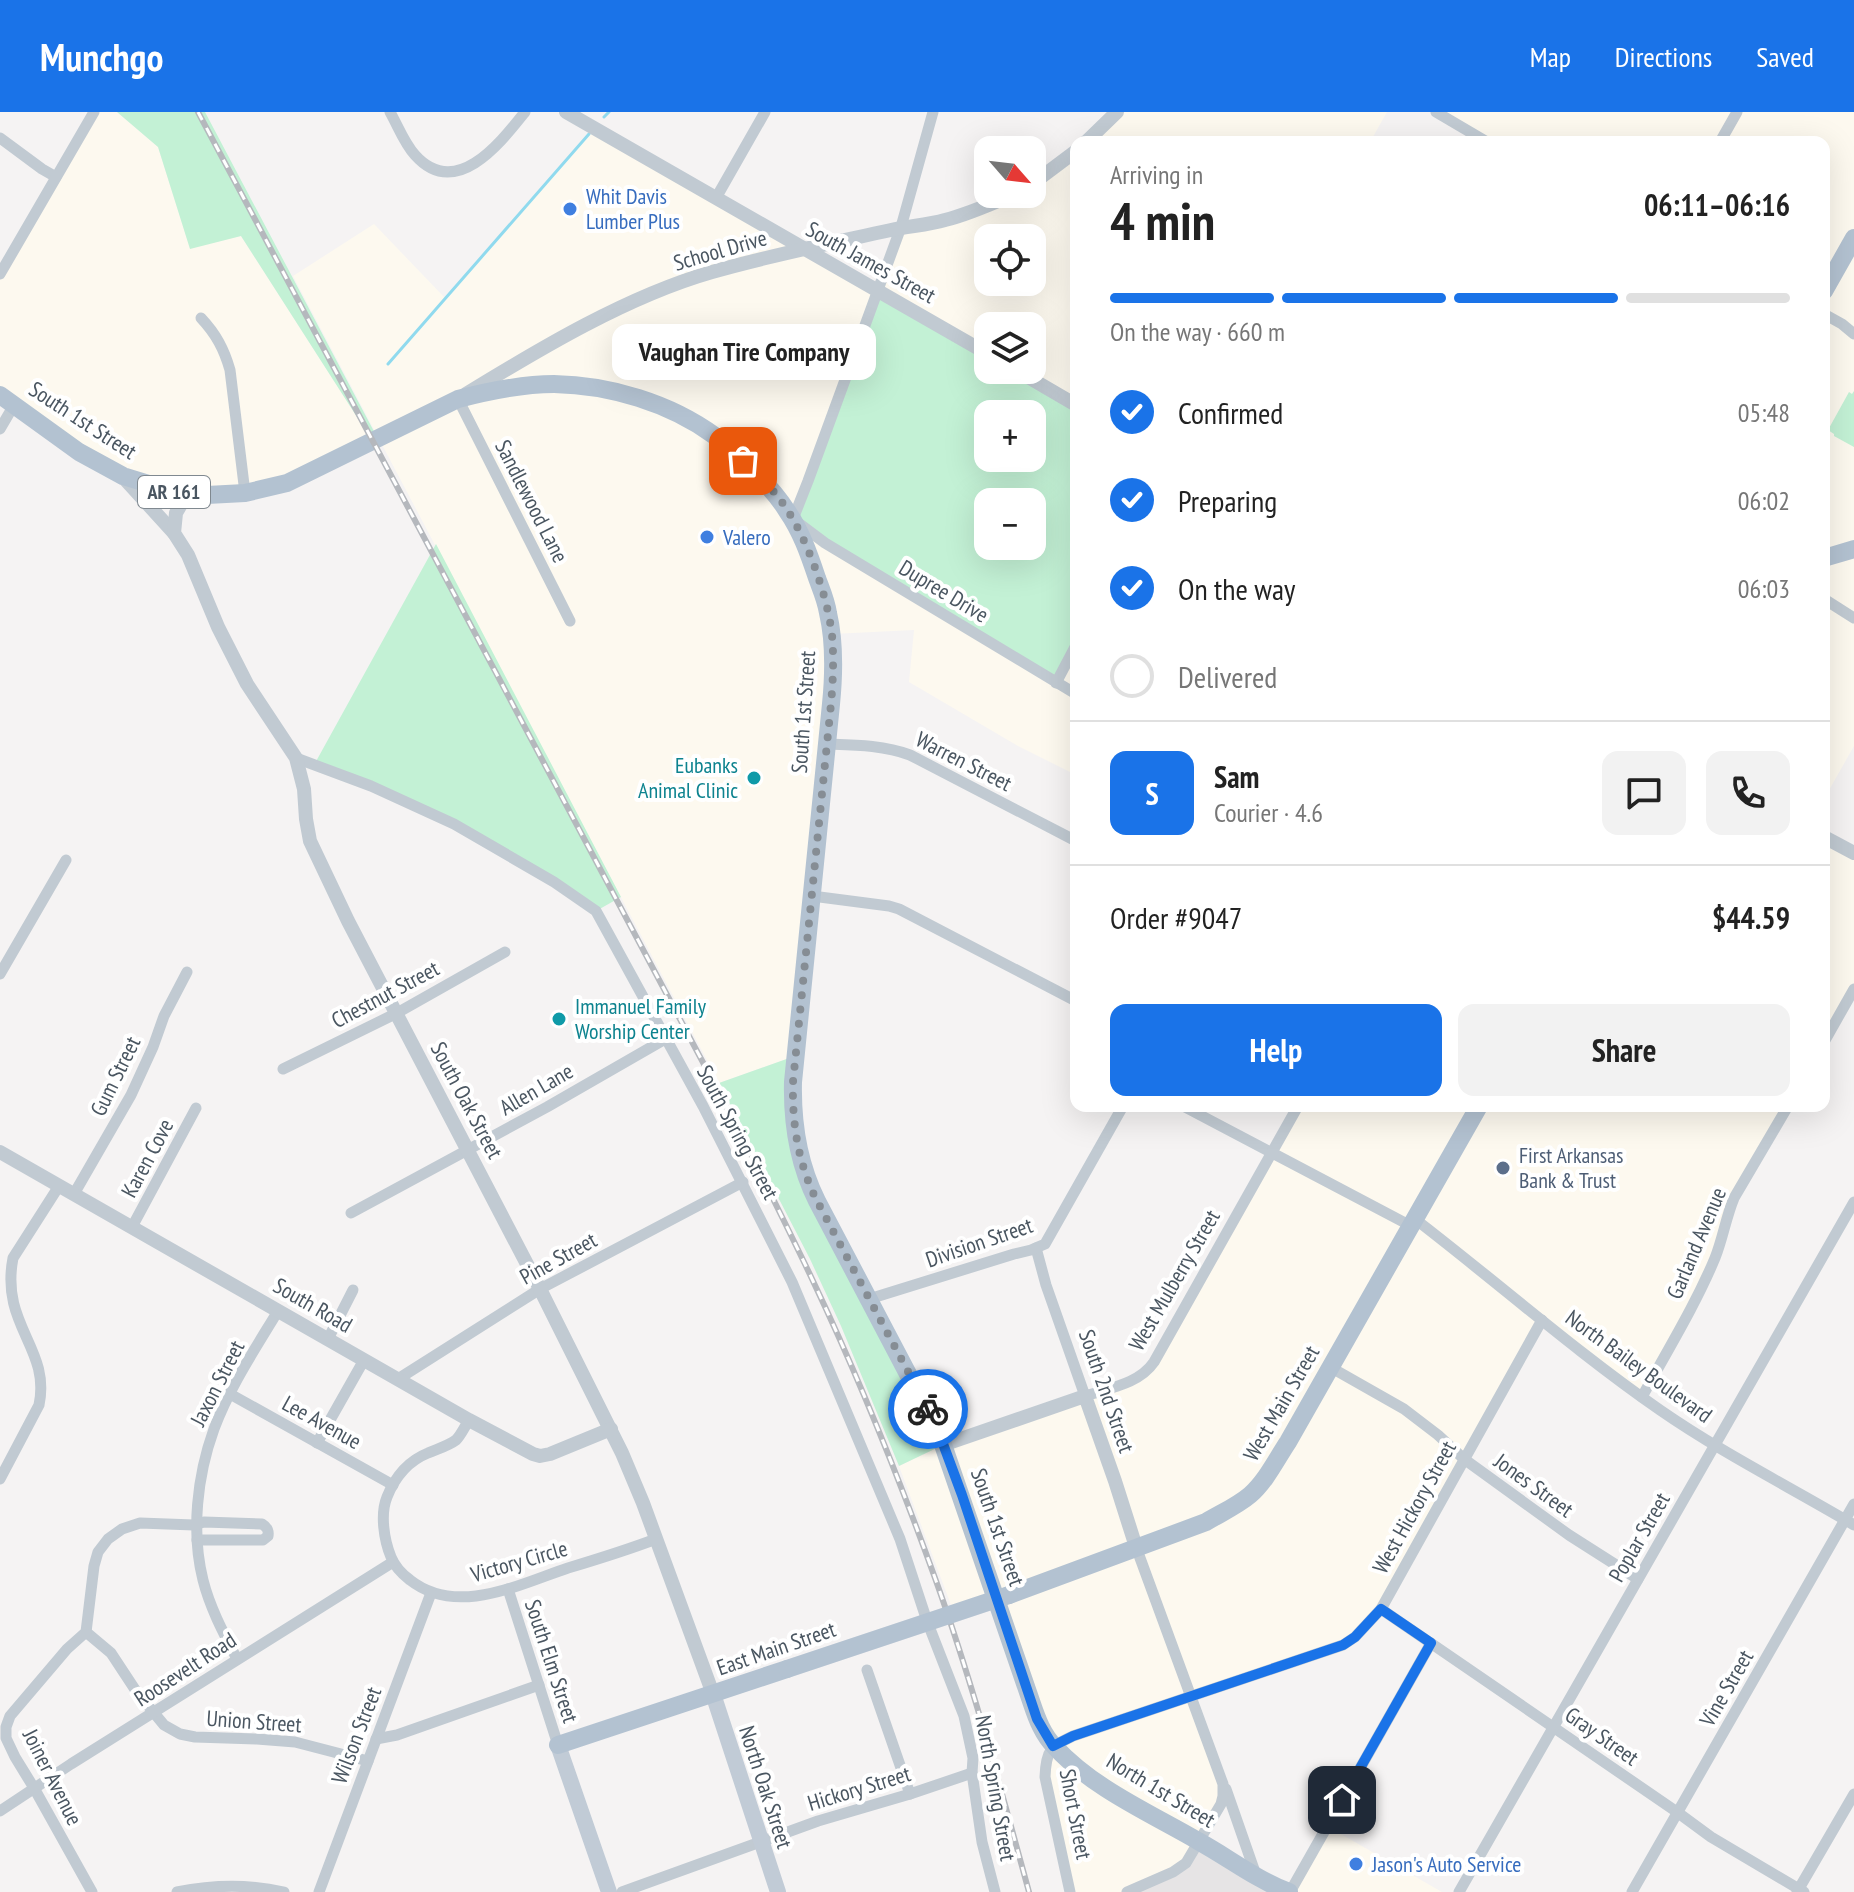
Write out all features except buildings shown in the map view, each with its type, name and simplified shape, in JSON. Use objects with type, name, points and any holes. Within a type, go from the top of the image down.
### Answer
[{"type":"main road","points":[[1830,280],[1854,238]]},
{"type":"main road","name":"South 1st Street","points":[[7,400],[79,452],[123,476],[157,488],[207,495],[272,488],[301,477],[458,399],[510,387],[585,386],[642,399],[687,418],[716,437],[775,493],[793,519],[809,552],[829,614],[833,675],[795,1056],[792,1104],[798,1149],[811,1188],[927,1408],[1002,1614]]},
{"type":"main road","points":[[1830,556],[1854,549]]},
{"type":"main road","name":"West Main Street","points":[[1009,1595],[1206,1522],[1252,1494],[1288,1442],[1476,1112]]},
{"type":"main road","name":"East Main Street","points":[[558,1745],[1009,1595]]},
{"type":"main road","name":"North 1st Street","points":[[1002,1614],[1037,1719],[1053,1746],[1124,1799],[1290,1892]]},
{"type":"main road","name":"North Oak Street","points":[[713,1694],[778,1892]]},
{"type":"main road","points":[[558,1745],[609,1892]]},
{"type":"street","points":[[0,274],[94,112]]},
{"type":"street","points":[[390,112],[415,155],[430,166],[447,171],[469,167],[480,161],[525,112]]},
{"type":"street","name":"South James Street","points":[[566,112],[974,346]]},
{"type":"street","points":[[716,198],[765,112]]},
{"type":"street","points":[[793,519],[901,227],[933,112]]},
{"type":"street","points":[[1092,136],[1117,112]]},
{"type":"street","points":[[1436,112],[1477,136]]},
{"type":"street","points":[[1723,136],[1737,112]]},
{"type":"street","points":[[0,138],[56,177]]},
{"type":"street","points":[[1046,174],[1070,156]]},
{"type":"street","name":"School Drive","points":[[458,399],[523,359],[633,303],[709,273],[901,227],[943,221],[982,208]]},
{"type":"street","points":[[201,318],[214,332],[230,370],[245,493]]},
{"type":"street","points":[[1848,324],[1854,334]]},
{"type":"street","points":[[1040,384],[1070,402]]},
{"type":"street","name":"Sandlewood Lane","points":[[458,399],[570,621]]},
{"type":"street","points":[[0,429],[7,400]]},
{"type":"street","name":"South Oak Street","points":[[123,476],[174,533],[188,555],[218,627],[247,684],[296,758],[304,789],[310,841],[348,921],[611,1429],[633,1478],[713,1694]]},
{"type":"street","points":[[174,533],[176,513],[187,494]]},
{"type":"street","name":"Dupree Drive","points":[[793,519],[825,543],[1070,691]]},
{"type":"street","points":[[1830,603],[1854,618]]},
{"type":"street","points":[[1056,683],[1070,656]]},
{"type":"street","name":"Warren Street","points":[[826,744],[880,747],[903,752],[1070,838]]},
{"type":"street","name":"South Spring Street","points":[[296,758],[371,786],[454,824],[554,882],[596,911],[667,1038],[792,1282],[900,1539],[922,1602]]},
{"type":"street","points":[[1830,840],[1854,853]]},
{"type":"street","points":[[0,974],[66,860]]},
{"type":"street","points":[[812,896],[899,909],[1070,998]]},
{"type":"street","name":"Chestnut Street","points":[[283,1069],[397,1013],[505,952]]},
{"type":"street","name":"Gum Street","points":[[74,1194],[131,1095],[164,1016],[187,972]]},
{"type":"street","points":[[1830,1031],[1854,989]]},
{"type":"street","name":"Allen Lane","points":[[351,1213],[667,1038]]},
{"type":"street","name":"Karen Cove","points":[[132,1227],[196,1108]]},
{"type":"street","name":"Division Street","points":[[869,1299],[1045,1244],[1120,1112]]},
{"type":"street","name":"North Bailey Boulevard","points":[[1195,1112],[1413,1223],[1642,1397],[1715,1445],[1849,1523]]},
{"type":"street","name":"West Mulberry Street","points":[[943,1445],[1136,1379],[1150,1367],[1295,1112]]},
{"type":"street","name":"Garland Avenue","points":[[1642,1397],[1717,1254],[1734,1198],[1784,1112]]},
{"type":"street","name":"South Road","points":[[0,1152],[533,1454],[550,1454],[611,1429]]},
{"type":"street","name":"Pine Street","points":[[398,1379],[540,1289],[743,1182]]},
{"type":"street","points":[[0,1479],[39,1405],[41,1394],[38,1372],[7,1307],[7,1271],[59,1186]]},
{"type":"street","name":"Poplar Street","points":[[1459,1892],[1854,1202]]},
{"type":"street","name":"South 2nd Street","points":[[1036,1248],[1136,1547]]},
{"type":"street","points":[[328,1339],[353,1290]]},
{"type":"street","name":"Jaxon Street","points":[[237,1659],[224,1635],[203,1580],[197,1540],[201,1478],[214,1427],[278,1311]]},
{"type":"street","name":"West Hickory Street","points":[[1053,1746],[1073,1736],[1343,1645],[1355,1637],[1381,1609],[1542,1320]]},
{"type":"street","points":[[317,1443],[364,1360]]},
{"type":"street","name":"Jones Street","points":[[1330,1367],[1404,1409],[1464,1459],[1569,1535],[1638,1579]]},
{"type":"street","name":"Lee Avenue","points":[[230,1394],[393,1485]]},
{"type":"street","points":[[431,1593],[403,1575],[393,1562],[388,1549],[384,1509],[401,1472],[414,1460],[457,1439],[469,1420]]},
{"type":"street","name":"Vine Street","points":[[1632,1892],[1849,1523],[1854,1504]]},
{"type":"street","points":[[86,1632],[98,1552],[102,1545],[131,1524],[262,1524],[269,1531],[263,1540],[197,1540]]},
{"type":"street","name":"Victory Circle","points":[[431,1593],[466,1597],[508,1589],[656,1539]]},
{"type":"street","points":[[1136,1547],[1256,1875]]},
{"type":"street","name":"Roosevelt Road","points":[[0,1811],[393,1562]]},
{"type":"street","name":"South Elm Street","points":[[508,1589],[558,1745]]},
{"type":"street","name":"Wilson Street","points":[[319,1892],[431,1593]]},
{"type":"street","name":"North Spring Street","points":[[922,1602],[964,1716],[973,1758],[972,1773],[982,1842],[995,1892]]},
{"type":"street","name":"Gray Street","points":[[1381,1609],[1711,1837],[1800,1891]]},
{"type":"street","name":"Union Street","points":[[86,1632],[111,1653],[164,1725],[180,1734],[295,1742],[368,1761]]},
{"type":"street","name":"Joiner Avenue","points":[[86,1632],[67,1649],[8,1720],[6,1738],[92,1892]]},
{"type":"street","points":[[1290,1892],[1431,1643]]},
{"type":"street","points":[[867,1670],[910,1794]]},
{"type":"street","points":[[376,1739],[397,1735],[539,1685]]},
{"type":"street","name":"Short Street","points":[[1053,1746],[1046,1757],[1045,1777],[1070,1892]]},
{"type":"street","name":"Hickory Street","points":[[622,1892],[818,1821],[972,1773]]},
{"type":"street","points":[[1127,1892],[1186,1863],[1221,1804],[1223,1784]]},
{"type":"street","points":[[1800,1891],[1854,1794]]},
{"type":"street","points":[[177,1892],[239,1886],[284,1892]]},
{"type":"shaded area","points":[[94,112],[117,112],[158,147],[190,248],[241,236],[373,442],[272,488],[157,488],[0,395],[0,274]]},
{"type":"shaded area","points":[[1117,112],[1387,112],[1373,136],[1092,136]]},
{"type":"shaded area","points":[[1436,112],[1854,112],[1854,746],[1830,788],[1830,136],[1477,136]]},
{"type":"shaded area","points":[[594,129],[878,290],[901,227],[974,206],[1046,208],[1046,174],[1070,156],[1070,401],[1041,384],[1046,384],[1046,312],[974,312],[974,363],[808,481],[1070,641],[1070,772],[1018,746],[909,682],[914,630],[832,634],[795,1056],[719,1083],[293,276],[374,224],[445,298]]},
{"type":"shaded area","points":[[1830,840],[1854,853],[1854,989],[1830,1031]]},
{"type":"shaded area","points":[[1295,1112],[1784,1112],[1734,1198],[1717,1254],[1642,1397],[1542,1320],[1381,1609],[1355,1637],[1193,1697],[1223,1796],[1186,1863],[1127,1892],[1070,1892],[1045,1777],[1053,1746],[998,1599],[954,1613],[899,1466],[943,1445],[1145,1372]]},
{"type":"shaded area","points":[[1327,1826],[1442,1892],[1290,1892]]},
{"type":"shaded area","points":[[1200,1841],[1289,1892],[1127,1892],[1173,1872]]},
{"type":"green space","points":[[117,112],[205,112],[378,439],[373,442],[241,236],[190,249],[158,147]]},
{"type":"green space","points":[[879,290],[974,346],[974,384],[1040,384],[1070,402],[1070,656],[1056,683],[793,519]]},
{"type":"green space","points":[[1854,391],[1854,447],[1830,431],[1849,392],[1852,394]]},
{"type":"green space","points":[[436,544],[621,897],[596,911],[455,824],[314,765]]},
{"type":"green space","points":[[795,1056],[798,1149],[943,1445],[899,1466],[810,1259],[719,1083]]},
{"type":"waterway","points":[[604,117],[609,112]]},
{"type":"waterway","points":[[388,364],[589,134]]},
{"type":"railway","points":[[198,112],[741,1134],[813,1281],[878,1428],[935,1578],[973,1695],[1029,1892]]},
{"type":"way so far","points":[[743,461],[775,493],[793,519],[809,552],[825,600],[833,646],[831,704],[793,1082],[792,1104],[798,1149],[817,1201],[928,1409]]},
{"type":"place","name":"Whit Davis Lumber Plus","points":[[570,209]]},
{"type":"place","name":"Vaughan Tire Company","points":[[743,461]]},
{"type":"place","name":"Valero","points":[[707,537]]},
{"type":"place","name":"Eubanks Animal Clinic","points":[[754,778]]},
{"type":"place","name":"Immanuel Family Worship Center","points":[[559,1019]]},
{"type":"place","name":"First Arkansas Bank & Trust","points":[[1503,1168]]},
{"type":"place","name":"Jason's Auto Service","points":[[1356,1864]]},
{"type":"route","points":[[928,1409],[962,1495],[1037,1719],[1053,1746],[1073,1736],[1343,1645],[1355,1637],[1381,1609],[1431,1643],[1342,1800]]}]
